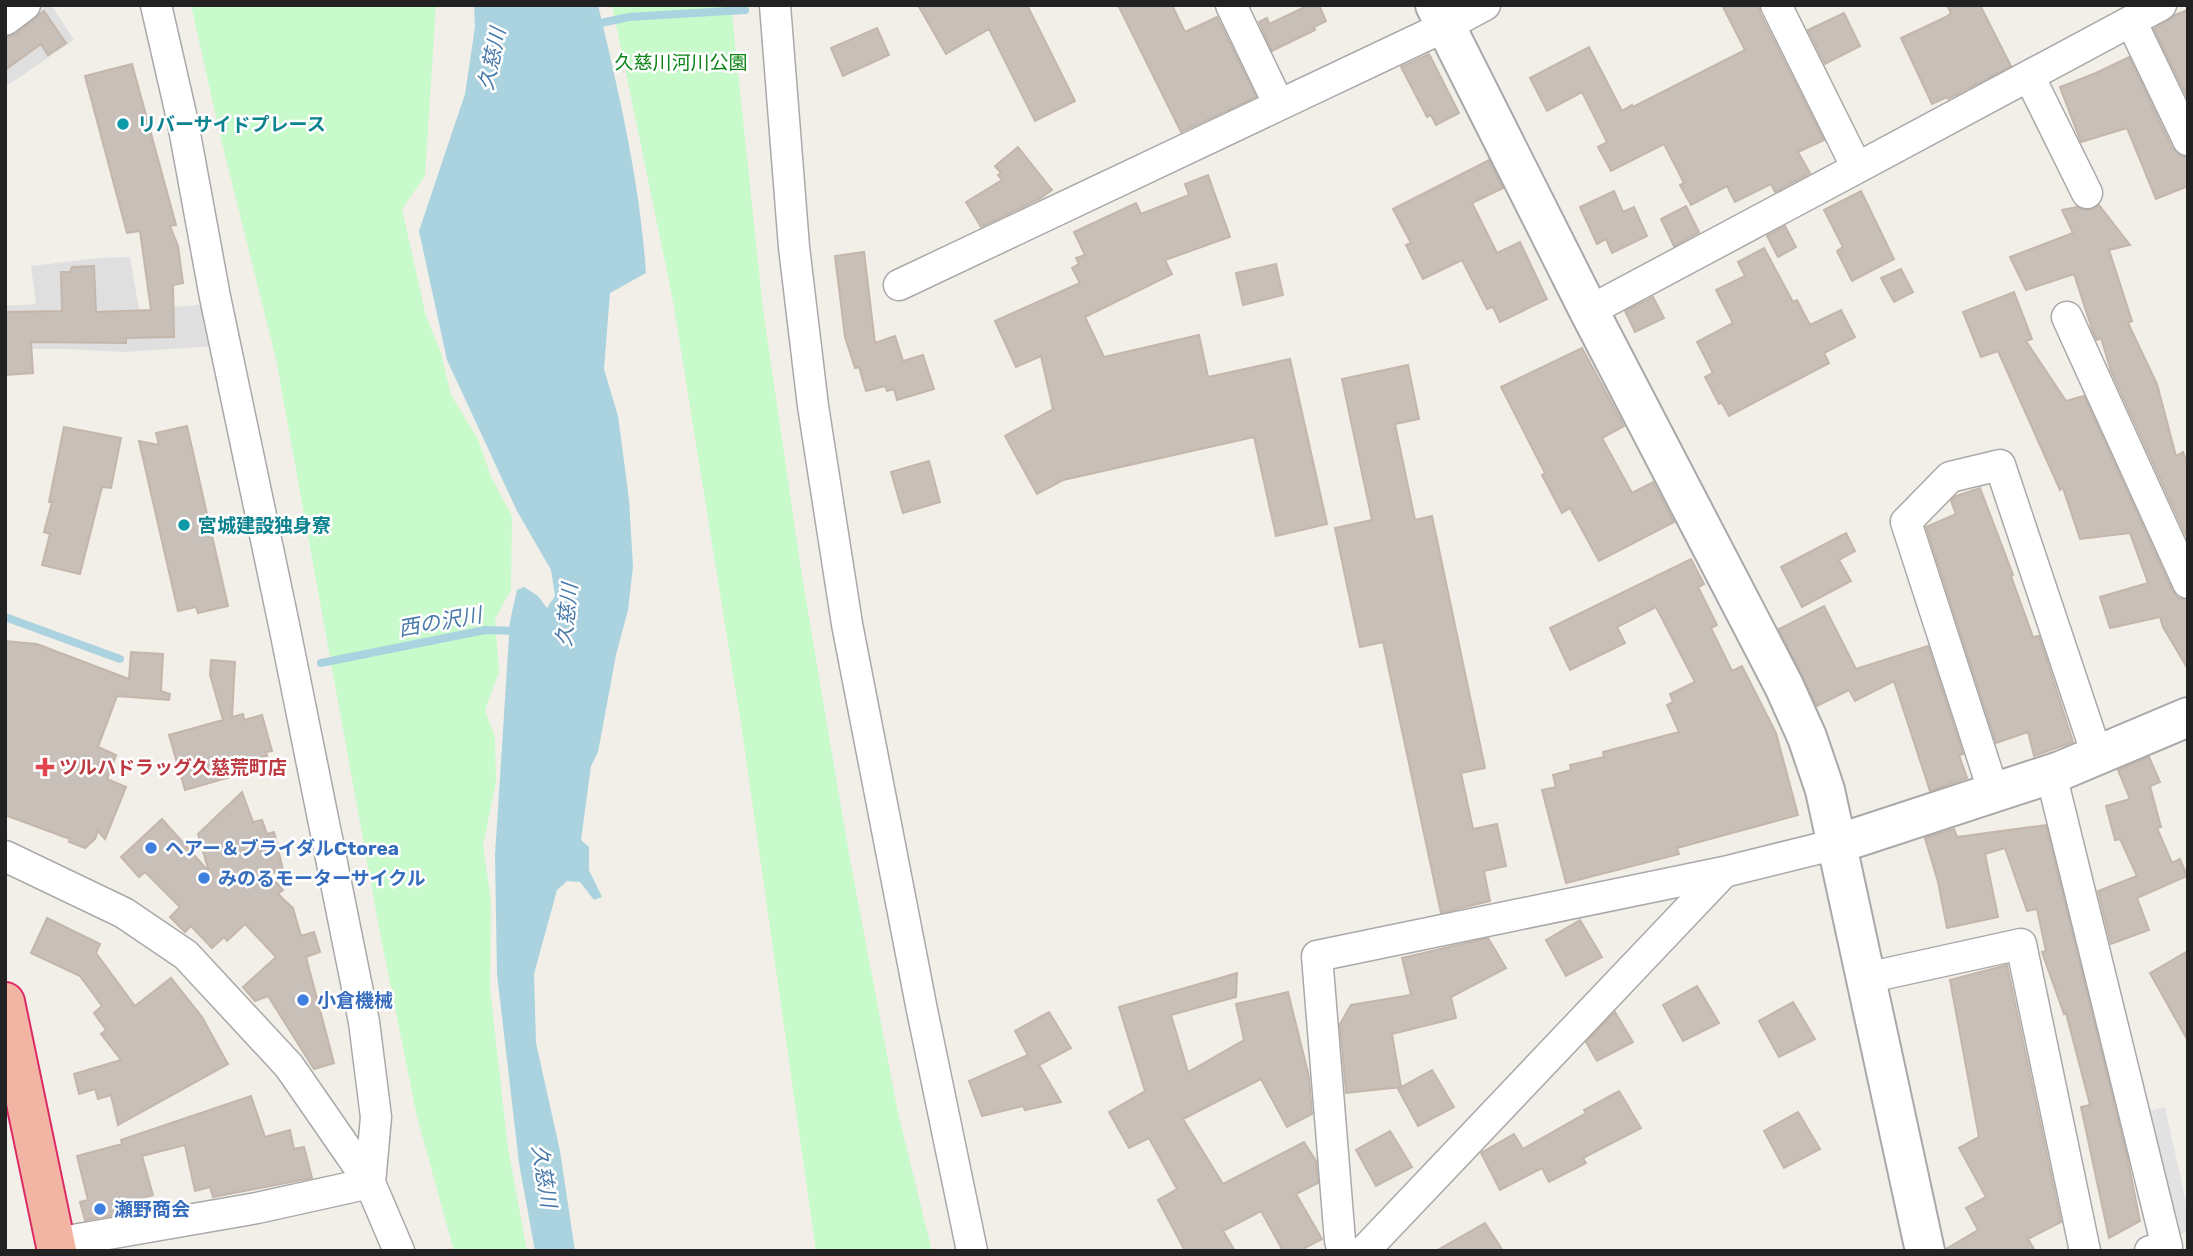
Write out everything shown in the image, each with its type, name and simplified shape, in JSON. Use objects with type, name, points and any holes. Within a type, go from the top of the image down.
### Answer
[{"type":"highway","points":[[5,1002],[57,1247]]},
{"type":"street","points":[[5,20],[25,5]]},
{"type":"street","points":[[156,5],[183,123],[215,297],[364,1022],[376,1117],[370,1183]]},
{"type":"street","points":[[1231,5],[1279,105]]},
{"type":"street","points":[[899,285],[1279,105],[1441,16],[1485,5]]},
{"type":"street","points":[[1776,5],[1857,168]]},
{"type":"street","points":[[1589,311],[2161,5]]},
{"type":"street","points":[[777,8],[794,247],[813,406],[843,597],[922,1010],[972,1251]]},
{"type":"street","points":[[1441,16],[1589,311],[1784,686],[1811,748],[1825,790],[1926,1251]]},
{"type":"street","points":[[2131,21],[2188,140]]},
{"type":"street","points":[[2029,76],[2087,193]]},
{"type":"street","points":[[2067,317],[2188,583]]},
{"type":"street","points":[[1994,793],[1906,522],[1950,477],[2000,465],[2097,755]]},
{"type":"street","points":[[1343,1251],[1340,1241],[1317,956],[1724,872],[1837,844],[2051,774],[2188,717]]},
{"type":"street","points":[[2051,774],[2167,1247],[2150,1251]]},
{"type":"street","points":[[5,856],[124,913],[186,955],[289,1066],[370,1183],[399,1251]]},
{"type":"street","points":[[1364,1251],[1724,872]]},
{"type":"street","points":[[1866,978],[2021,944],[2085,1251]]},
{"type":"street","points":[[57,1247],[370,1183]]},
{"type":"shaded area","points":[[45,5],[51,5],[74,40],[5,87],[5,32]]},
{"type":"shaded area","points":[[130,257],[139,310],[208,304],[215,346],[124,352],[5,349],[5,306],[36,304],[31,266]]},
{"type":"shaded area","points":[[2165,1107],[2188,1212],[2188,1232],[2171,1236],[2144,1112]]},
{"type":"green space","points":[[191,5],[436,5],[425,176],[402,209],[426,316],[441,353],[451,395],[478,439],[491,477],[512,516],[511,590],[495,619],[499,672],[485,710],[495,737],[496,781],[483,846],[491,901],[490,989],[508,1148],[527,1251],[454,1251],[417,1117],[379,928],[276,359],[220,135]]},
{"type":"green space","name":"久慈川河川公園","points":[[612,5],[731,5],[763,309],[802,576],[849,854],[898,1113],[932,1251],[816,1251],[741,724],[673,301]]},
{"type":"water","name":"久慈川","points":[[474,5],[598,5],[634,171],[646,273],[610,293],[604,369],[618,416],[629,499],[633,567],[628,610],[616,655],[598,752],[591,766],[581,840],[589,847],[589,870],[602,897],[594,900],[580,882],[567,881],[557,890],[534,974],[536,1043],[560,1151],[575,1251],[535,1251],[519,1163],[497,974],[495,855],[510,621],[517,590],[524,587],[538,596],[547,608],[555,596],[551,570],[517,511],[447,360],[419,231],[465,94],[475,27]]},
{"type":"building","points":[[918,5],[1031,5],[1028,7],[1075,101],[1035,121],[989,29],[946,54]]},
{"type":"building","points":[[1118,5],[1172,5],[1185,32],[1217,17],[1256,97],[1181,132]]},
{"type":"building","points":[[1309,5],[1319,5],[1326,21],[1314,27],[1315,30],[1272,51],[1259,22],[1267,18],[1269,24]]},
{"type":"building","points":[[1722,5],[1759,5],[1760,13],[1824,140],[1798,152],[1810,173],[1775,192],[1771,184],[1735,202],[1727,186],[1691,205],[1680,185],[1684,183],[1664,144],[1611,171],[1598,147],[1607,142],[1582,92],[1547,111],[1530,78],[1589,47],[1622,111],[1632,105],[1633,107],[1745,50]]},
{"type":"building","points":[[1947,5],[1980,5],[2011,66],[1948,99],[1947,97],[1932,104],[1901,38],[1946,17],[1951,13]]},
{"type":"building","points":[[2188,10],[2188,99],[2154,29]]},
{"type":"building","points":[[44,11],[66,43],[48,55],[41,44],[5,70],[5,37],[16,34]]},
{"type":"building","points":[[1844,13],[1860,46],[1825,64],[1808,30]]},
{"type":"building","points":[[877,28],[889,55],[843,76],[831,48]]},
{"type":"building","points":[[1429,54],[1459,113],[1436,125],[1431,115],[1427,117],[1401,67]]},
{"type":"building","points":[[2129,57],[2172,148],[2179,155],[2188,157],[2188,186],[2156,199],[2127,128],[2081,142],[2060,87]]},
{"type":"building","points":[[132,64],[176,225],[170,226],[178,246],[183,283],[173,285],[174,337],[126,338],[126,343],[31,342],[33,373],[6,375],[5,312],[62,311],[61,272],[70,272],[72,267],[94,266],[96,312],[151,310],[140,231],[127,233],[85,76]]},
{"type":"building","points":[[1018,147],[1052,190],[981,227],[966,202],[1002,180],[998,175],[1001,173],[995,166]]},
{"type":"building","points":[[1489,160],[1503,188],[1472,203],[1497,253],[1520,242],[1547,299],[1500,322],[1493,307],[1487,309],[1462,260],[1423,279],[1406,245],[1411,243],[1393,209]]},
{"type":"building","points":[[1208,175],[1230,237],[1165,260],[1172,274],[1085,317],[1104,357],[1199,335],[1208,377],[1290,359],[1327,524],[1276,536],[1254,437],[1063,480],[1037,494],[1005,436],[1053,409],[1041,356],[1016,367],[995,321],[1080,283],[1072,268],[1079,264],[1076,258],[1085,255],[1074,232],[1136,203],[1141,214],[1189,195],[1185,184]]},
{"type":"building","points":[[1614,191],[1623,212],[1634,207],[1647,236],[1612,253],[1606,239],[1597,244],[1580,207]]},
{"type":"building","points":[[1861,191],[1894,259],[1852,281],[1837,251],[1843,247],[1824,210]]},
{"type":"building","points":[[2099,205],[2130,245],[2109,250],[2132,321],[2128,323],[2157,384],[2176,456],[2183,452],[2188,466],[2188,540],[2111,371],[2101,338],[2097,340],[2093,332],[2074,274],[2026,290],[2010,257],[2073,233],[2062,210],[2077,207],[2087,210]]},
{"type":"building","points":[[1686,206],[1699,232],[1674,246],[1661,219]]},
{"type":"building","points":[[1785,226],[1796,247],[1778,257],[1767,236]]},
{"type":"building","points":[[1764,248],[1793,302],[1797,300],[1810,325],[1841,310],[1855,337],[1824,353],[1829,363],[1729,416],[1722,403],[1719,404],[1705,377],[1713,373],[1697,342],[1733,323],[1716,290],[1745,276],[1738,262]]},
{"type":"building","points":[[864,252],[875,343],[895,336],[903,361],[923,355],[934,389],[897,400],[894,389],[887,391],[885,386],[866,391],[859,367],[855,368],[845,337],[835,256]]},
{"type":"building","points":[[1276,264],[1283,295],[1243,305],[1236,273]]},
{"type":"building","points":[[1901,269],[1913,292],[1894,302],[1881,278]]},
{"type":"building","points":[[2014,292],[2032,339],[2026,341],[2066,401],[2084,396],[2172,590],[2178,598],[2188,600],[2188,669],[2160,617],[2110,628],[2100,597],[2148,583],[2130,533],[2080,539],[2063,488],[2060,490],[1998,351],[1981,357],[1963,312]]},
{"type":"building","points":[[1653,297],[1664,318],[1635,332],[1625,311]]},
{"type":"building","points":[[1582,348],[1624,426],[1602,438],[1632,493],[1653,482],[1674,522],[1599,561],[1570,508],[1562,513],[1542,475],[1545,473],[1501,387]]},
{"type":"building","points":[[1408,365],[1419,419],[1395,424],[1415,520],[1432,516],[1485,768],[1461,773],[1473,829],[1497,824],[1506,866],[1484,871],[1490,901],[1441,913],[1383,642],[1360,647],[1335,528],[1372,520],[1342,379]]},
{"type":"building","name":"宮城建設独身寮","points":[[187,426],[228,606],[198,613],[196,607],[178,611],[139,441],[159,445],[156,433]]},
{"type":"building","points":[[64,427],[121,438],[111,488],[102,487],[80,574],[42,565],[50,534],[44,532],[52,502],[49,502]]},
{"type":"building","points":[[929,461],[940,502],[903,513],[891,472]]},
{"type":"building","points":[[1980,488],[2033,637],[2039,636],[2073,742],[2034,756],[2028,732],[1996,743],[1926,527],[1956,514],[1951,501],[1956,496]]},
{"type":"building","points":[[1846,533],[1855,551],[1839,560],[1851,581],[1802,607],[1781,567]]},
{"type":"building","points":[[1691,559],[1704,584],[1698,587],[1717,625],[1711,628],[1732,671],[1742,666],[1776,733],[1798,815],[1677,848],[1679,854],[1566,883],[1542,790],[1556,787],[1553,775],[1571,770],[1570,765],[1604,757],[1603,752],[1679,732],[1667,705],[1673,702],[1670,694],[1695,682],[1656,607],[1617,627],[1625,643],[1570,670],[1550,628]]},
{"type":"building","points":[[1824,606],[1856,669],[1928,646],[1963,754],[1959,755],[1967,778],[1930,791],[1894,681],[1855,701],[1849,690],[1817,706],[1779,629]]},
{"type":"building","name":"ツルハドラッグ久慈荒町店","points":[[5,641],[37,644],[129,679],[131,652],[163,654],[161,691],[170,694],[169,700],[117,696],[98,747],[116,755],[107,779],[126,787],[105,839],[98,831],[95,839],[85,848],[69,842],[70,839],[5,815]]},
{"type":"building","points":[[211,660],[235,662],[232,717],[243,714],[244,720],[262,715],[272,751],[266,752],[267,756],[233,766],[237,775],[185,790],[169,735],[223,720],[210,675]]},
{"type":"building","points":[[2149,757],[2160,782],[2150,786],[2161,827],[2157,828],[2172,863],[2180,859],[2187,876],[2137,898],[2149,930],[2111,944],[2098,891],[2137,876],[2120,839],[2115,840],[2106,806],[2130,799],[2118,770]]},
{"type":"building","points":[[242,792],[253,822],[262,820],[267,834],[274,832],[283,870],[269,874],[283,890],[278,894],[293,908],[301,936],[314,932],[320,952],[306,957],[334,1063],[314,1069],[268,996],[255,1001],[243,987],[276,957],[245,924],[227,941],[224,937],[212,948],[191,926],[185,932],[170,917],[180,907],[145,872],[139,877],[121,857],[162,819],[209,872],[198,834]]},
{"type":"building","points":[[2046,825],[2127,1156],[2140,1221],[2109,1238],[2081,1107],[2090,1105],[2066,1013],[2064,1014],[2042,952],[2046,951],[2037,909],[2027,911],[2005,848],[1985,854],[1998,917],[1947,928],[1938,882],[1925,838],[1954,829],[1957,837]]},
{"type":"building","points":[[47,918],[100,944],[96,953],[135,1006],[171,978],[202,1017],[228,1064],[118,1125],[111,1095],[98,1099],[95,1089],[79,1094],[74,1074],[121,1060],[101,1034],[106,1030],[94,1013],[102,1006],[80,976],[31,953]]},
{"type":"building","points":[[1580,920],[1602,957],[1566,976],[1546,940]]},
{"type":"building","points":[[1488,938],[1506,968],[1451,997],[1456,1018],[1392,1034],[1401,1087],[1346,1093],[1340,1024],[1351,1005],[1411,995],[1402,958]]},
{"type":"building","points":[[2188,951],[2188,1041],[2150,973]]},
{"type":"building","points":[[2007,965],[2061,1222],[2028,1239],[2035,1251],[1946,1251],[1978,1230],[1966,1208],[1986,1197],[1959,1148],[1979,1137],[1950,980]]},
{"type":"building","points":[[1237,973],[1236,997],[1171,1015],[1188,1072],[1244,1040],[1236,1004],[1288,992],[1309,1077],[1312,1114],[1287,1127],[1261,1079],[1183,1119],[1223,1184],[1304,1142],[1316,1161],[1318,1183],[1296,1194],[1322,1239],[1299,1251],[1283,1251],[1261,1211],[1223,1231],[1235,1251],[1185,1251],[1158,1200],[1177,1189],[1149,1138],[1129,1148],[1109,1112],[1145,1091],[1119,1007]]},
{"type":"building","points":[[1697,986],[1719,1023],[1683,1041],[1663,1005]]},
{"type":"building","points":[[1793,1002],[1815,1039],[1779,1057],[1759,1021]]},
{"type":"building","points":[[1049,1012],[1071,1048],[1039,1065],[1061,1102],[1025,1110],[1023,1106],[982,1116],[969,1081],[1028,1055],[1015,1031]]},
{"type":"building","points":[[1615,1012],[1633,1042],[1597,1061],[1586,1042]]},
{"type":"building","points":[[1432,1070],[1454,1107],[1418,1126],[1398,1089]]},
{"type":"building","points":[[1619,1091],[1641,1128],[1583,1158],[1586,1163],[1549,1182],[1542,1168],[1500,1190],[1481,1153],[1514,1134],[1523,1149]]},
{"type":"building","points":[[251,1096],[265,1137],[290,1130],[294,1149],[304,1147],[312,1178],[213,1197],[210,1187],[195,1191],[185,1145],[142,1156],[153,1195],[117,1205],[120,1214],[85,1220],[80,1202],[88,1200],[77,1156],[122,1144],[121,1140]]},
{"type":"building","points":[[1798,1112],[1820,1149],[1784,1168],[1764,1131]]},
{"type":"building","points":[[1390,1131],[1412,1167],[1376,1186],[1356,1150]]},
{"type":"building","points":[[1485,1223],[1503,1251],[1436,1251]]},
{"type":"waterway","points":[[591,25],[629,17],[745,10]]},
{"type":"waterway","name":"西の沢川","points":[[5,617],[120,659]]},
{"type":"waterway","name":"西の沢川","points":[[321,663],[485,630],[518,631]]},
{"type":"place","name":"リバーサイドプレース","points":[[123,124]]},
{"type":"place","name":"宮城建設独身寮","points":[[184,525]]},
{"type":"place","name":"ツルハドラッグ久慈荒町店","points":[[45,767]]},
{"type":"place","name":"ヘアー＆ブライダルCtorea","points":[[151,848]]},
{"type":"place","name":"みのるモーターサイクル","points":[[204,878]]},
{"type":"place","name":"小倉機械","points":[[303,1000]]},
{"type":"place","name":"瀬野商会","points":[[100,1209]]}]
